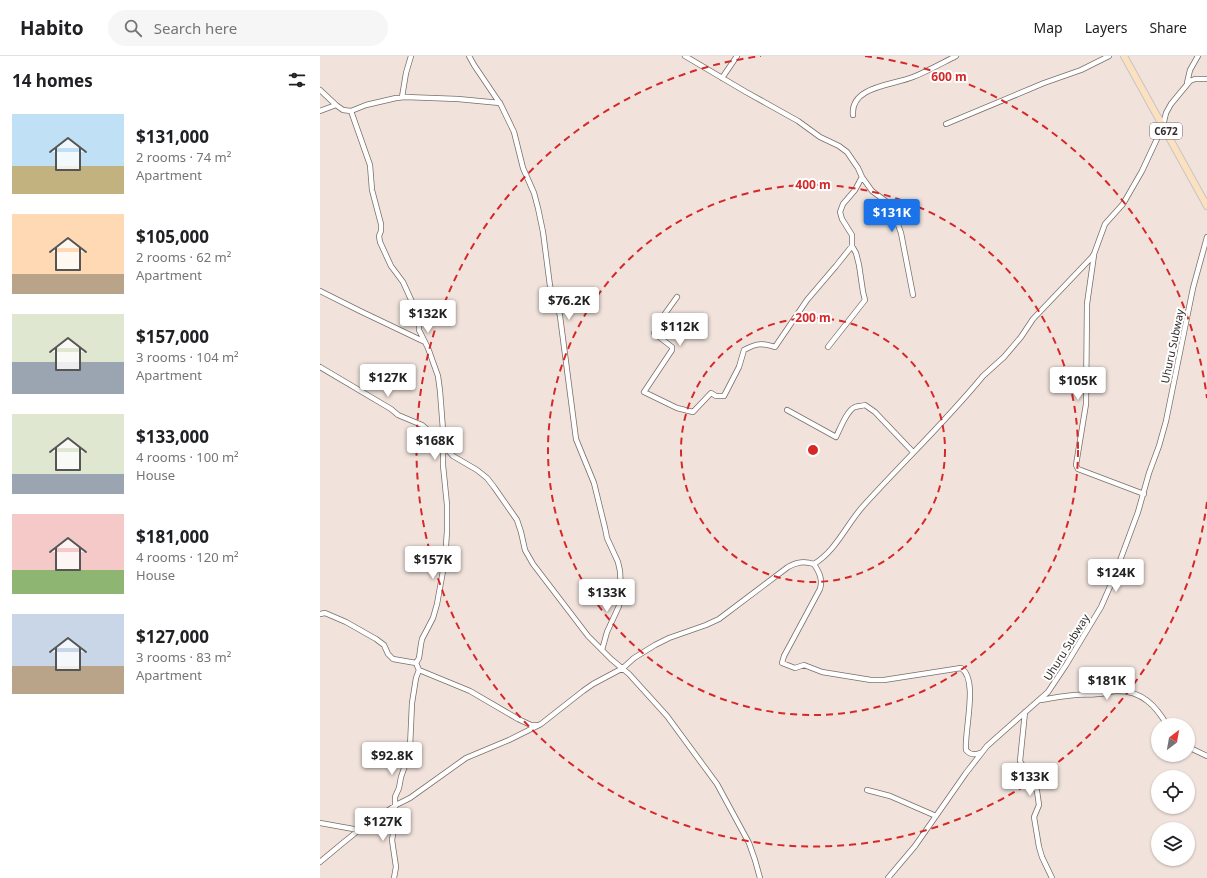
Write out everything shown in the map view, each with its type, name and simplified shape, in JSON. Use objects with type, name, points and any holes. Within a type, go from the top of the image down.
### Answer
[{"type":"main road","name":"C672","points":[[1124,56],[1207,206]]},
{"type":"street","points":[[402,97],[407,67],[411,56]]},
{"type":"street","points":[[469,56],[500,103],[514,132],[523,168],[534,193],[540,218],[550,286],[558,306],[560,316],[576,439],[594,482],[606,533],[620,566],[621,591],[618,606],[607,632],[602,650]]},
{"type":"street","points":[[685,56],[792,117],[820,137],[839,146],[847,152],[872,191],[891,205],[901,233],[913,295]]},
{"type":"street","points":[[722,78],[737,56]]},
{"type":"street","points":[[853,115],[856,100],[862,94],[914,76],[956,56]]},
{"type":"street","points":[[946,124],[1037,86],[1076,72],[1109,56]]},
{"type":"street","points":[[1187,83],[1190,70],[1198,56]]},
{"type":"street","points":[[1144,494],[1078,469],[1076,465],[1086,404],[1087,304],[1094,254],[1105,224],[1122,204],[1136,181],[1163,126],[1166,113],[1171,104],[1187,83],[1195,79],[1207,80]]},
{"type":"street","points":[[320,90],[336,106],[343,110],[351,111],[366,105],[402,97],[458,99],[500,103]]},
{"type":"street","points":[[320,111],[336,106]]},
{"type":"street","points":[[351,111],[370,165],[372,190],[381,224],[379,236],[380,242],[392,266],[403,282],[413,304],[418,319],[419,330],[428,348],[439,380],[443,465],[447,505],[446,553],[435,613],[422,639],[419,658],[416,663],[418,670],[412,703],[410,747],[399,788],[395,795],[395,823],[392,840],[396,867],[394,878]]},
{"type":"street","points":[[828,347],[865,300],[860,268],[857,256],[852,246],[852,235],[842,219],[840,212],[843,204],[855,190],[862,177]]},
{"type":"street","name":"Uhuru Subway","points":[[888,878],[910,853],[982,752],[993,740],[1041,700],[1054,686],[1101,607],[1138,512],[1166,421],[1193,288],[1207,237]]},
{"type":"street","points":[[677,297],[659,322],[654,333],[672,347],[672,350],[644,392],[677,408],[693,412],[711,393],[716,396],[724,396],[739,366],[744,350],[754,345],[765,345],[775,348],[807,300],[852,246]]},
{"type":"street","points":[[320,862],[340,844],[359,830],[410,798],[466,758],[509,740],[541,724],[593,684],[622,668],[634,658],[655,645],[669,638],[706,625],[724,616],[788,566],[802,562],[814,564],[821,560],[833,547],[864,504],[983,376],[1004,357],[1022,337],[1033,319],[1094,254]]},
{"type":"street","points":[[320,291],[425,342]]},
{"type":"street","points":[[320,367],[398,415],[422,425],[433,434],[453,456],[477,470],[487,478],[517,520],[525,550],[530,561],[584,631],[633,679],[666,716],[717,784],[749,843],[756,860],[760,878]]},
{"type":"street","points":[[787,410],[836,437],[843,425],[845,417],[854,407],[865,405],[875,412],[913,452]]},
{"type":"street","points":[[814,564],[821,578],[820,589],[784,656],[782,663],[795,668],[804,665],[822,672],[878,680],[895,679],[960,668],[967,673],[970,696],[966,750],[974,755],[982,752]]},
{"type":"street","points":[[320,614],[324,613],[346,622],[376,639],[384,645],[388,654],[393,659],[416,663]]},
{"type":"street","points":[[418,670],[470,691],[531,725],[541,724]]},
{"type":"street","points":[[1041,700],[1074,695],[1119,691],[1126,692],[1134,694],[1149,702],[1163,718]]},
{"type":"street","points":[[1025,712],[1020,761],[1038,796],[1039,805],[1034,814],[1034,819],[1040,852],[1052,878]]},
{"type":"street","points":[[1195,750],[1207,756]]},
{"type":"street","points":[[867,790],[890,796],[936,816]]},
{"type":"street","points":[[320,823],[359,830]]}]
